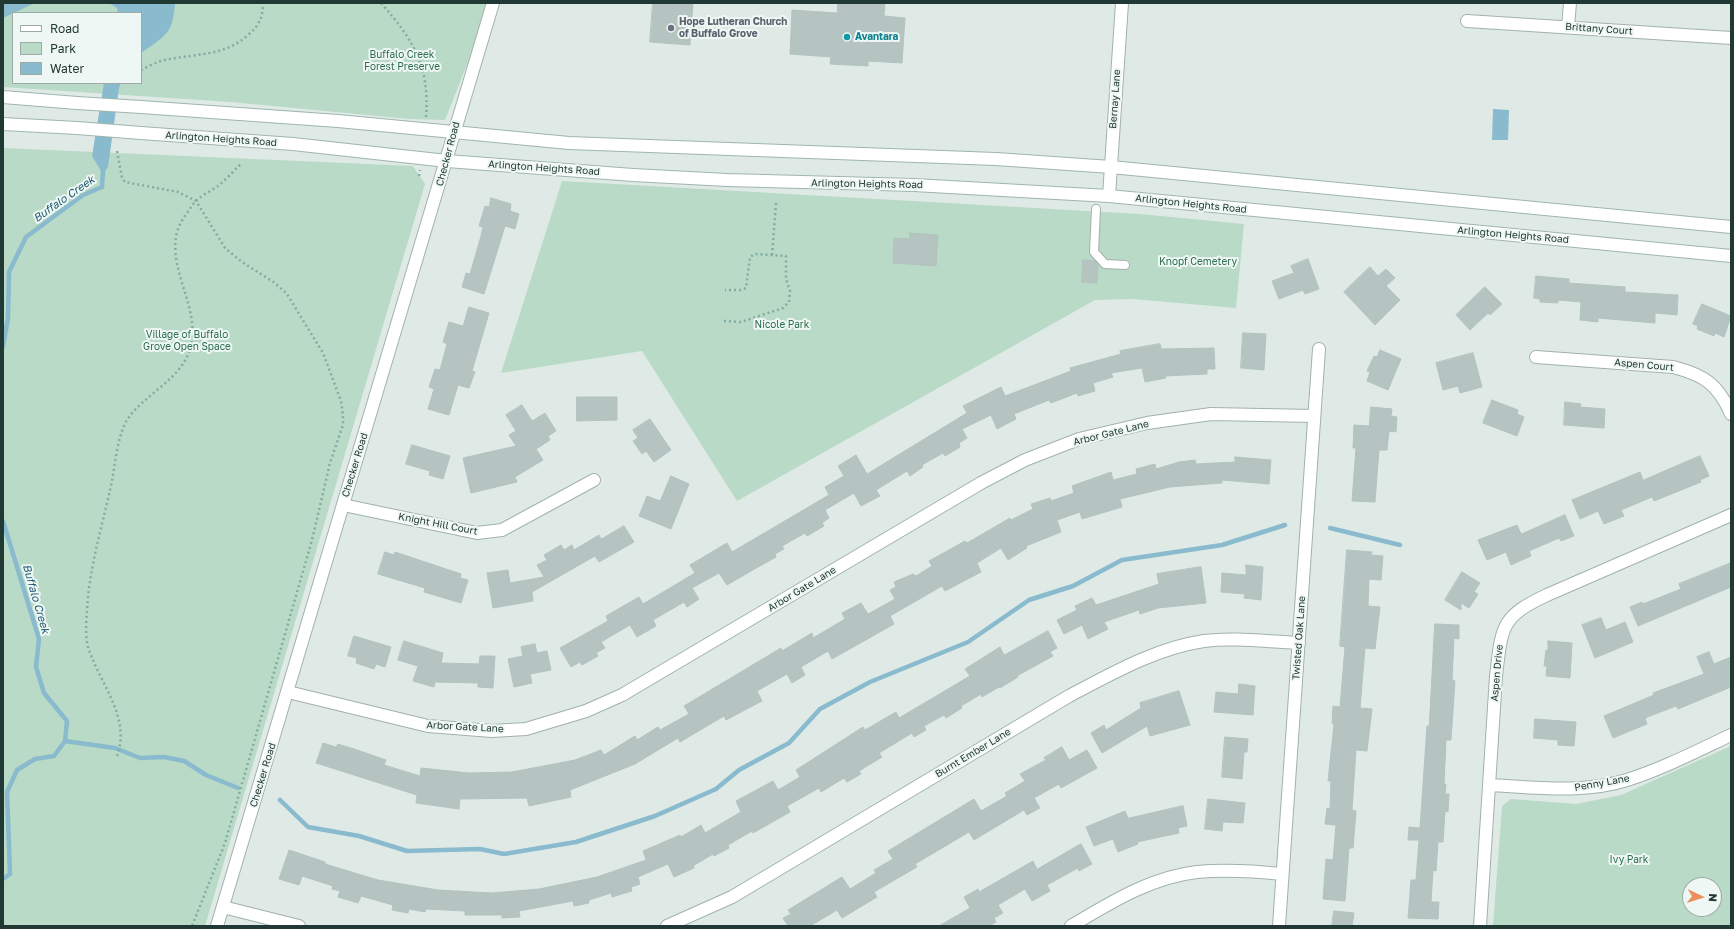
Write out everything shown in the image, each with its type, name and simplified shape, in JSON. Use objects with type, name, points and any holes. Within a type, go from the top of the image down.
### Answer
[{"type":"street","name":"Checker Road","points":[[217,926],[447,161],[453,133],[492,3]]},
{"type":"street","name":"Bernay Lane","points":[[1109,196],[1122,3]]},
{"type":"street","points":[[1568,27],[1570,3]]},
{"type":"street","name":"Brittany Court","points":[[1467,21],[1731,38]]},
{"type":"street","points":[[3,97],[338,121],[570,143],[996,159],[1110,167],[1731,227]]},
{"type":"street","name":"Arlington Heights Road","points":[[3,124],[293,144],[447,161],[649,176],[797,183],[914,185],[1109,196],[1731,256]]},
{"type":"street","name":"Twisted Oak Lane","points":[[1279,926],[1319,349]]},
{"type":"street","name":"Aspen Court","points":[[1536,356],[1673,367],[1694,372],[1710,382],[1724,399],[1731,414]]},
{"type":"street","name":"Arbor Gate Lane","points":[[288,692],[428,726],[492,731],[526,728],[586,711],[622,695],[981,483],[1025,460],[1079,439],[1147,423],[1211,414],[1314,416]]},
{"type":"street","name":"Knight Hill Court","points":[[343,505],[477,533],[502,530],[594,480]]},
{"type":"street","name":"Aspen Drive","points":[[1480,926],[1496,676],[1500,639],[1509,618],[1524,606],[1547,594],[1731,515]]},
{"type":"street","name":"Burnt Ember Lane","points":[[667,926],[732,897],[1069,696],[1119,669],[1163,651],[1204,641],[1299,643]]},
{"type":"street","name":"Penny Lane","points":[[1489,785],[1562,789],[1585,788],[1626,780],[1731,735]]},
{"type":"street","points":[[1071,926],[1142,887],[1168,878],[1196,872],[1232,870],[1282,874]]},
{"type":"street","points":[[223,907],[299,926]]},
{"type":"lane","points":[[1096,209],[1094,252],[1105,264],[1125,265]]},
{"type":"path","points":[[142,70],[161,61],[214,53],[239,43],[256,28],[263,14],[263,3]]},
{"type":"path","points":[[381,3],[402,27],[417,54],[424,73],[427,103],[426,116]]},
{"type":"path","points":[[117,151],[122,178],[126,182],[178,192],[196,201],[225,248],[242,262],[275,283],[290,300],[323,353],[341,401],[343,425],[330,463],[312,540],[225,843],[192,926]]},
{"type":"path","points":[[117,756],[121,746],[122,728],[116,709],[89,649],[87,611],[91,575],[126,421],[179,368],[190,349],[192,329],[190,308],[177,260],[176,244],[178,231],[182,220],[196,201],[219,185],[242,163]]},
{"type":"path","points":[[772,255],[776,203]]},
{"type":"path","points":[[724,321],[742,322],[783,308],[789,302],[790,291],[786,279],[786,256],[756,254],[750,257],[746,288],[742,290],[725,290]]},
{"type":"green space","name":"Buffalo Creek Forest Preserve","points":[[3,3],[486,3],[474,47],[445,120],[409,119],[231,102],[3,87]]},
{"type":"green space","name":"Village of Buffalo Grove Open Space","points":[[3,148],[413,166],[425,184],[205,926],[3,926]]},
{"type":"green space","name":"Nicole Park","points":[[562,181],[1140,214],[1244,224],[1236,308],[1132,299],[1095,300],[737,501],[642,351],[501,373]]},
{"type":"green space","name":"Ivy Park","points":[[1731,746],[1731,926],[1493,926],[1502,806],[1511,799],[1576,804],[1621,795]]},
{"type":"water","points":[[3,3],[35,3],[16,12],[12,12],[12,14],[3,18]]},
{"type":"water","points":[[109,3],[175,3],[170,28],[162,38],[142,52],[142,12],[118,12],[117,8]]},
{"type":"water","points":[[104,84],[121,84],[108,167],[103,174],[92,156]]},
{"type":"water","points":[[1493,109],[1509,110],[1508,140],[1492,140]]},
{"type":"building","name":"Hope Lutheran Church of Buffalo Grove","points":[[653,3],[693,3],[690,45],[650,42]]},
{"type":"building","name":"Avantara","points":[[838,3],[885,3],[884,16],[905,18],[902,63],[868,61],[868,66],[830,64],[831,57],[790,54],[792,10],[837,13]]},
{"type":"building","points":[[491,198],[511,204],[510,211],[519,214],[515,229],[505,226],[484,294],[462,287],[466,273],[470,274],[483,227],[479,226],[485,206],[489,207]]},
{"type":"building","points":[[910,233],[938,235],[936,266],[893,263],[894,238],[910,239]]},
{"type":"building","points":[[1308,259],[1319,289],[1305,294],[1303,290],[1279,299],[1272,281],[1294,273],[1291,266]]},
{"type":"building","points":[[1083,260],[1095,261],[1098,265],[1097,283],[1082,282]]},
{"type":"building","points":[[1370,267],[1378,276],[1386,269],[1395,278],[1386,286],[1400,300],[1375,325],[1344,292]]},
{"type":"building","points":[[1536,276],[1569,279],[1569,283],[1625,287],[1625,292],[1678,295],[1677,315],[1655,313],[1655,323],[1598,318],[1598,322],[1580,320],[1581,302],[1558,300],[1558,303],[1540,302],[1540,299],[1534,298]]},
{"type":"building","points":[[1485,287],[1502,304],[1490,315],[1488,313],[1470,330],[1456,315]]},
{"type":"building","points":[[1702,304],[1731,316],[1724,337],[1715,333],[1714,336],[1697,329],[1698,326],[1693,324]]},
{"type":"building","points":[[469,307],[489,313],[472,371],[475,372],[469,388],[458,385],[449,415],[428,409],[434,389],[429,387],[435,369],[440,370],[447,344],[443,342],[449,322],[463,326]]},
{"type":"building","points":[[1243,333],[1266,334],[1264,370],[1241,368]]},
{"type":"building","points":[[1160,344],[1161,349],[1214,348],[1215,369],[1207,369],[1207,374],[1165,376],[1166,378],[1145,382],[1142,368],[1111,373],[1113,377],[1093,383],[1095,391],[1078,396],[1077,393],[1051,403],[1049,400],[1014,414],[1016,419],[997,429],[991,415],[962,429],[967,438],[959,443],[960,447],[945,456],[943,453],[922,465],[923,467],[910,476],[907,471],[876,490],[880,496],[861,506],[854,493],[825,510],[829,518],[822,523],[824,526],[807,536],[805,533],[782,546],[784,549],[775,554],[776,557],[727,585],[719,573],[692,588],[699,599],[687,607],[684,602],[653,620],[656,626],[637,637],[630,625],[601,642],[605,648],[596,653],[598,656],[582,665],[580,662],[571,667],[560,648],[608,621],[606,616],[639,597],[643,604],[695,573],[690,565],[727,543],[732,552],[829,495],[825,487],[844,476],[838,466],[856,455],[867,474],[967,413],[963,406],[1001,387],[1005,396],[1071,371],[1070,368],[1121,354],[1120,351]]},
{"type":"building","points":[[1380,350],[1401,359],[1388,390],[1367,381],[1370,372],[1367,371],[1374,356],[1377,357]]},
{"type":"building","points":[[1473,353],[1482,387],[1460,393],[1458,386],[1443,390],[1436,363]]},
{"type":"building","points":[[577,397],[617,397],[617,420],[577,421]]},
{"type":"building","points":[[1492,400],[1518,410],[1517,414],[1524,417],[1517,436],[1483,423]]},
{"type":"building","points":[[1565,402],[1581,404],[1580,407],[1605,409],[1604,428],[1564,425]]},
{"type":"building","points":[[522,405],[532,421],[545,413],[556,431],[548,436],[550,440],[536,449],[543,460],[515,477],[517,482],[471,493],[463,458],[516,446],[509,435],[516,431],[506,415]]},
{"type":"building","points":[[1371,407],[1392,409],[1391,416],[1397,417],[1396,432],[1389,431],[1387,450],[1379,450],[1375,502],[1352,501],[1356,448],[1353,448],[1354,425],[1369,426]]},
{"type":"building","points":[[650,419],[671,450],[654,462],[646,451],[642,454],[633,441],[638,438],[633,430]]},
{"type":"building","points":[[412,445],[450,456],[443,479],[429,475],[430,471],[406,464]]},
{"type":"building","points":[[1700,456],[1709,476],[1700,480],[1701,482],[1654,501],[1652,497],[1621,510],[1624,516],[1604,524],[1598,511],[1580,519],[1572,500],[1640,472],[1643,480]]},
{"type":"building","points":[[1235,457],[1271,460],[1269,484],[1222,480],[1222,483],[1170,487],[1120,499],[1122,507],[1082,519],[1080,512],[1057,520],[1061,532],[1026,546],[1027,548],[1008,560],[1001,548],[977,563],[981,572],[945,591],[942,586],[890,616],[894,624],[832,659],[828,651],[801,667],[805,675],[792,683],[787,674],[757,691],[762,701],[726,720],[724,716],[680,742],[678,738],[635,764],[570,790],[571,797],[529,806],[527,798],[460,799],[459,809],[416,803],[417,795],[316,763],[323,743],[336,747],[338,744],[354,749],[386,760],[384,765],[420,776],[421,768],[469,773],[512,772],[575,760],[601,750],[604,755],[635,736],[637,740],[658,727],[660,730],[689,714],[684,706],[781,648],[782,651],[812,633],[813,638],[845,619],[842,613],[861,603],[868,614],[895,599],[890,590],[896,587],[894,582],[913,574],[916,576],[932,566],[929,561],[965,541],[967,543],[1010,518],[1011,520],[1033,509],[1031,504],[1050,498],[1051,501],[1074,493],[1072,486],[1111,472],[1113,480],[1137,474],[1136,469],[1155,464],[1156,469],[1179,462],[1195,460],[1196,464],[1235,462]]},
{"type":"building","points":[[671,476],[689,484],[671,529],[639,516],[647,496],[660,501]]},
{"type":"building","points":[[1565,515],[1574,536],[1561,541],[1559,538],[1529,551],[1531,556],[1511,565],[1506,552],[1487,560],[1478,540],[1517,525],[1521,534]]},
{"type":"building","points":[[624,526],[634,542],[599,562],[595,556],[532,592],[533,601],[493,608],[487,573],[508,570],[510,583],[544,577],[537,565],[547,560],[544,555],[561,545],[564,550],[572,545],[574,550],[599,535],[601,539]]},
{"type":"building","points":[[1347,550],[1372,552],[1371,555],[1383,556],[1381,580],[1369,579],[1368,606],[1380,607],[1375,649],[1365,648],[1360,708],[1372,709],[1367,751],[1356,750],[1352,810],[1356,811],[1353,848],[1349,848],[1345,901],[1323,899],[1326,859],[1333,860],[1336,825],[1325,824],[1327,808],[1330,809],[1331,781],[1328,781],[1334,724],[1332,723],[1333,706],[1340,707],[1345,647],[1340,646]]},
{"type":"building","points":[[385,552],[394,555],[395,552],[461,574],[460,578],[468,580],[461,603],[424,592],[425,588],[378,574]]},
{"type":"building","points":[[1731,563],[1731,587],[1638,626],[1630,607],[1642,602],[1643,604],[1681,589],[1679,584]]},
{"type":"building","points":[[1246,565],[1263,567],[1261,600],[1244,598],[1245,594],[1221,592],[1222,573],[1246,575]]},
{"type":"building","points":[[1201,567],[1206,603],[1158,608],[1140,614],[1139,610],[1104,622],[1108,629],[1088,639],[1082,625],[1064,634],[1057,620],[1077,610],[1075,606],[1092,598],[1096,605],[1159,584],[1157,574]]},
{"type":"building","points":[[1462,572],[1480,583],[1474,592],[1478,594],[1469,608],[1461,603],[1461,610],[1445,600]]},
{"type":"building","points":[[1601,618],[1606,630],[1625,622],[1633,642],[1595,658],[1582,625]]},
{"type":"building","points":[[1435,624],[1459,625],[1459,639],[1454,638],[1452,680],[1455,681],[1451,740],[1446,740],[1444,784],[1446,784],[1445,794],[1449,794],[1448,812],[1445,811],[1443,842],[1438,842],[1436,871],[1433,870],[1431,902],[1439,902],[1438,919],[1408,918],[1411,880],[1416,880],[1419,840],[1408,840],[1409,827],[1420,828],[1427,726],[1429,726]]},
{"type":"building","points":[[1048,631],[1057,648],[1050,652],[1053,656],[1017,676],[1018,677],[1000,688],[999,687],[982,697],[981,694],[961,706],[962,708],[946,718],[944,715],[924,726],[926,730],[914,737],[912,733],[879,753],[882,757],[859,771],[861,774],[847,782],[844,778],[821,792],[819,788],[787,806],[790,812],[728,845],[729,848],[714,856],[713,854],[693,866],[694,868],[674,877],[668,864],[638,877],[640,884],[631,887],[632,891],[612,897],[611,893],[589,900],[589,903],[574,906],[573,901],[519,911],[520,917],[502,918],[502,915],[465,915],[465,911],[426,909],[425,912],[409,909],[408,913],[392,910],[393,905],[361,896],[358,903],[338,897],[340,891],[332,889],[333,886],[302,876],[299,885],[279,879],[289,850],[325,862],[325,864],[378,880],[438,890],[492,893],[539,889],[597,877],[646,860],[643,851],[680,835],[681,837],[701,825],[705,833],[741,812],[736,801],[773,781],[778,790],[800,777],[796,770],[863,727],[865,730],[896,712],[899,718],[970,676],[965,669],[1000,647],[1004,655]]},
{"type":"building","points":[[354,636],[391,647],[385,667],[376,664],[374,669],[356,663],[357,658],[348,656]]},
{"type":"building","points":[[404,641],[443,653],[441,663],[479,664],[480,656],[495,656],[493,688],[478,687],[478,683],[435,682],[434,687],[413,681],[418,666],[398,660]]},
{"type":"building","points":[[1548,641],[1572,643],[1570,678],[1546,676],[1547,666],[1544,666],[1546,650],[1548,650]]},
{"type":"building","points":[[535,644],[537,653],[547,651],[551,670],[530,674],[532,683],[514,687],[508,659],[523,656],[521,647]]},
{"type":"building","points":[[1709,652],[1714,664],[1731,657],[1731,687],[1678,709],[1676,706],[1645,718],[1647,724],[1613,738],[1604,716],[1654,695],[1653,693],[1704,674],[1697,657]]},
{"type":"building","points":[[1239,684],[1255,686],[1253,715],[1214,712],[1216,692],[1238,694]]},
{"type":"building","points":[[1179,691],[1190,725],[1150,736],[1147,726],[1102,753],[1091,733],[1104,725],[1106,730],[1141,708],[1140,703]]},
{"type":"building","points":[[1535,719],[1576,722],[1574,746],[1558,745],[1558,740],[1534,738]]},
{"type":"building","points":[[1225,737],[1248,739],[1247,752],[1244,752],[1242,779],[1222,777]]},
{"type":"building","points":[[1062,747],[1069,760],[1087,750],[1097,768],[1061,788],[1059,784],[1034,798],[1040,808],[1027,815],[1024,810],[974,840],[969,832],[915,864],[917,867],[874,892],[877,897],[842,918],[837,910],[810,926],[788,926],[783,918],[791,914],[788,910],[842,877],[850,889],[876,873],[874,870],[893,859],[888,851],[974,799],[981,811],[1007,796],[1005,793],[1025,781],[1020,774],[1046,760],[1044,758]]},
{"type":"building","points":[[1208,799],[1245,803],[1243,823],[1223,822],[1222,831],[1205,829]]},
{"type":"building","points":[[1183,806],[1187,826],[1178,828],[1179,833],[1137,842],[1138,844],[1118,852],[1113,839],[1094,846],[1086,827],[1125,811],[1128,818]]},
{"type":"building","points":[[1081,844],[1092,864],[1079,871],[1078,868],[1047,885],[1050,891],[1032,901],[1025,889],[998,905],[1003,913],[994,918],[996,922],[989,926],[939,926],[970,908],[964,897],[978,889],[979,892],[1033,861],[1037,869]]},
{"type":"building","points":[[1334,911],[1354,913],[1352,926],[1332,926]]},
{"type":"waterway","name":"Buffalo Creek","points":[[3,346],[8,318],[9,272],[26,237],[83,195],[102,187],[103,170]]},
{"type":"waterway","name":"Buffalo Creek","points":[[3,521],[39,639],[36,667],[44,693],[67,721],[65,741],[54,756],[35,759],[17,770],[7,792],[10,874],[3,879]]},
{"type":"waterway","points":[[280,800],[308,827],[359,836],[407,851],[480,849],[504,854],[576,842],[655,816],[716,789],[739,770],[789,743],[820,709],[870,682],[968,642],[1029,600],[1073,586],[1122,560],[1222,545],[1285,525]]},
{"type":"waterway","points":[[1330,528],[1400,545]]},
{"type":"waterway","points":[[65,741],[115,748],[140,758],[164,757],[184,761],[206,775],[238,788]]},
{"type":"place","name":"Hope Lutheran Church of Buffalo Grove","points":[[671,28]]},
{"type":"place","name":"Avantara","points":[[847,37]]},
{"type":"park label","name":"Knopf Cemetery","points":[[1198,262]]}]
